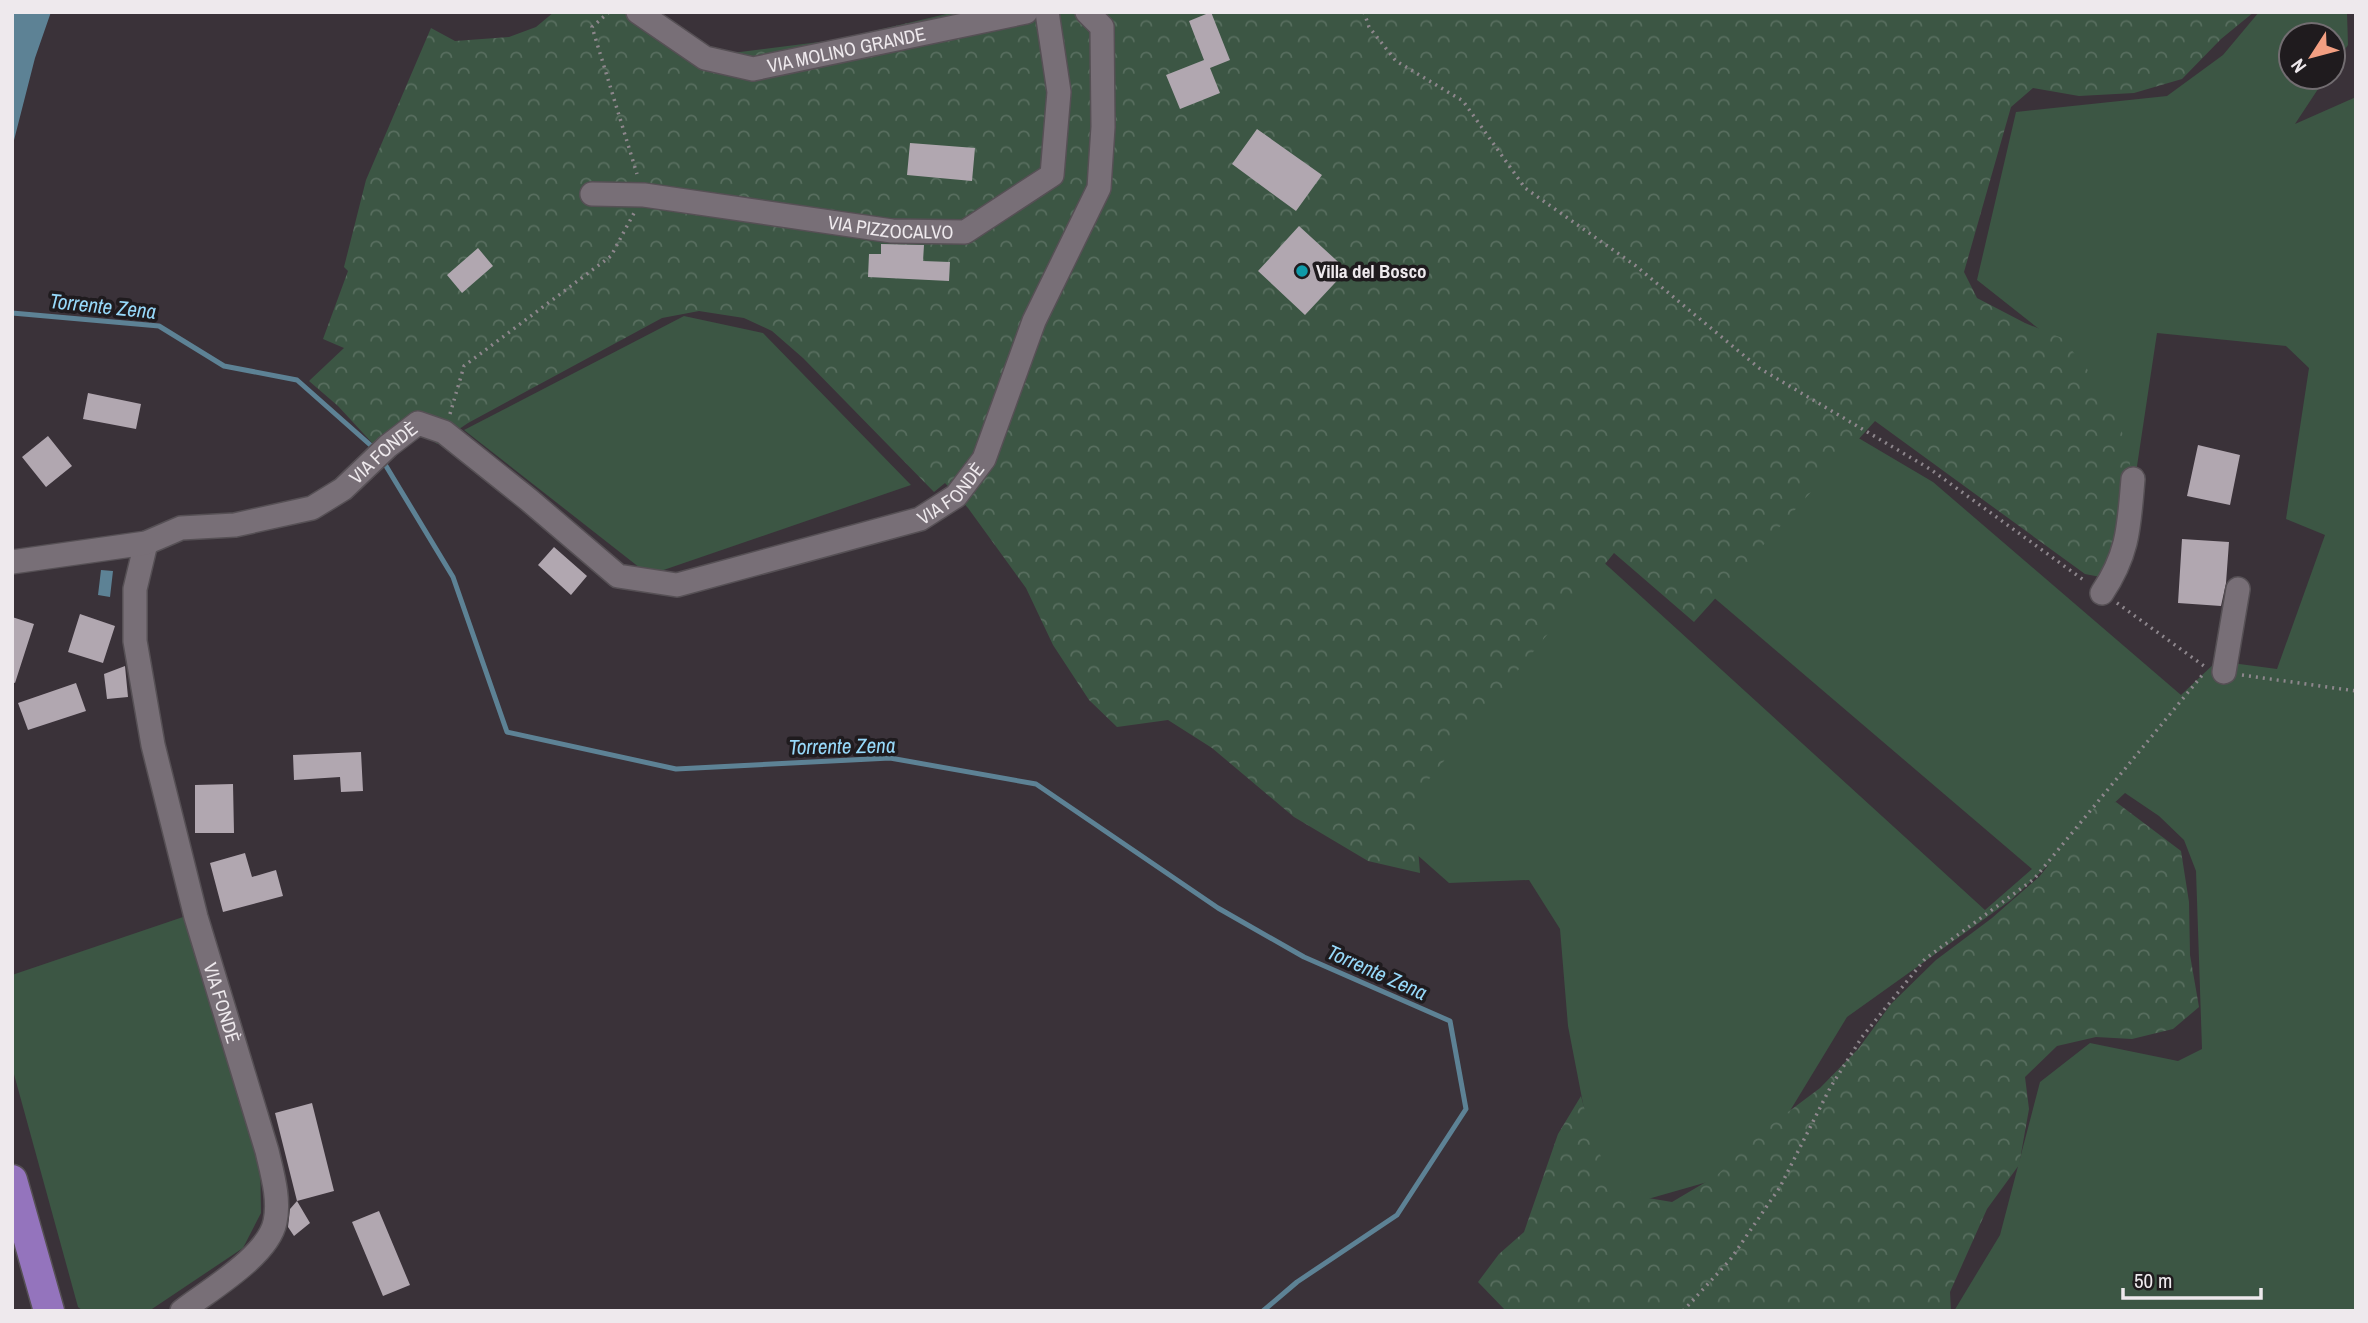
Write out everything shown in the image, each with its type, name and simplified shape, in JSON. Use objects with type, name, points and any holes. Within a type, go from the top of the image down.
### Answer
[{"type":"main road","points":[[12,1180],[49,1311]]},
{"type":"street","name":"VIA MOLINO GRANDE","points":[[638,12],[705,58],[753,69],[1026,12]]},
{"type":"street","name":"VIA PIZZOCALVO","points":[[592,194],[644,195],[892,231],[965,232],[1052,175],[1059,92],[1047,12]]},
{"type":"street","name":"VIA FONDÈ","points":[[182,1311],[264,1245],[275,1222],[275,1187],[267,1151],[196,917],[153,745],[135,641],[135,589],[146,543],[181,528],[235,525],[312,508],[343,489],[388,446],[418,423],[444,432],[618,576],[677,585],[920,519],[956,496],[984,459],[1034,321],[1099,188],[1103,127],[1102,27],[1087,12]]},
{"type":"street","points":[[2102,593],[2124,552],[2133,479]]},
{"type":"street","points":[[12,562],[146,543]]},
{"type":"street","points":[[2224,671],[2238,589]]},
{"type":"path","points":[[444,432],[464,366],[611,256],[644,195],[592,27],[609,12]]},
{"type":"path","points":[[1364,12],[1369,27],[1396,61],[1463,101],[1525,188],[1636,266],[1759,368],[1930,470],[2208,669],[2034,879],[1925,958],[1862,1037],[1830,1088],[1773,1197],[1730,1260],[1683,1311]]},
{"type":"path","points":[[2224,671],[2356,691]]},
{"type":"green space","points":[[554,12],[636,12],[692,45],[724,54],[835,40],[955,12],[2254,12],[2221,39],[2182,79],[2134,93],[2079,96],[2033,88],[2011,107],[1964,272],[1977,298],[2025,323],[2062,338],[2112,406],[2128,448],[2133,489],[2121,581],[2085,574],[1875,421],[1694,622],[1614,553],[1421,789],[1417,835],[1420,873],[1368,861],[1294,817],[1212,748],[1168,720],[1117,727],[1089,700],[1053,645],[1026,588],[968,508],[945,483],[934,492],[803,358],[772,331],[744,318],[699,311],[662,318],[468,423],[437,444],[421,429],[375,446],[338,406],[309,381],[344,348],[323,339],[348,271],[344,267],[366,180],[431,28],[455,41],[509,37],[536,27]]},
{"type":"green space","points":[[2259,12],[2347,12],[2348,45],[2347,46],[2347,21],[2277,21],[2277,91],[2317,91],[2295,124],[2356,97],[2356,1311],[1954,1311],[2000,1235],[2040,1082],[2090,1043],[2178,1061],[2202,1049],[2196,871],[2184,840],[2159,816],[2125,793],[2011,900],[1847,1017],[1782,1124],[1739,1173],[1620,1207],[1603,1207],[1568,1026],[1560,929],[1529,880],[1449,883],[1406,845],[1384,362],[1985,910],[2032,869],[1419,346],[1757,378],[1933,482],[2181,695],[2217,661],[2277,669],[2325,535],[2286,519],[2309,368],[2286,346],[2157,333],[2130,513],[2068,352],[1977,280],[2016,112],[2167,96],[2223,55]]},
{"type":"green space","points":[[684,316],[763,333],[911,485],[649,575],[464,430]]},
{"type":"green space","points":[[2116,802],[2181,851],[2189,902],[2190,955],[2199,1007],[2173,1029],[2132,1039],[2096,1037],[2057,1046],[2025,1077],[2029,1109],[2019,1165],[1987,1209],[1950,1292],[1951,1311],[1506,1311],[1478,1282],[1499,1254],[1524,1232],[1558,1134],[1581,1096],[1592,1137],[1611,1178],[1636,1196],[1672,1202],[1716,1176],[1764,1130],[1820,1088],[1859,1048],[1891,1004],[1936,960],[1992,918],[2039,877],[2094,808]]},
{"type":"green space","points":[[183,917],[260,1153],[261,1213],[243,1248],[149,1311],[83,1311],[78,1307],[12,1067],[12,975]]},
{"type":"water","points":[[12,12],[51,12],[35,58],[12,148]]},
{"type":"water","points":[[101,570],[113,571],[110,597],[98,595]]},
{"type":"building","points":[[1211,12],[1230,60],[1210,68],[1220,93],[1180,109],[1166,75],[1204,60],[1189,21]]},
{"type":"building","points":[[1257,129],[1322,175],[1296,211],[1232,164]]},
{"type":"building","points":[[910,143],[975,148],[972,181],[907,175]]},
{"type":"building","name":"Villa del Bosco","points":[[1299,226],[1347,270],[1305,315],[1258,271]]},
{"type":"building","points":[[881,244],[924,245],[923,261],[950,262],[949,281],[868,277],[869,254],[881,254]]},
{"type":"building","points":[[478,248],[493,266],[462,293],[447,275]]},
{"type":"building","points":[[88,393],[141,404],[136,429],[83,419]]},
{"type":"building","points":[[48,436],[72,466],[46,487],[22,457]]},
{"type":"building","points":[[2198,445],[2240,455],[2230,505],[2187,496]]},
{"type":"building","points":[[2182,539],[2229,542],[2226,583],[2221,606],[2178,603]]},
{"type":"building","points":[[554,547],[587,576],[571,595],[538,565]]},
{"type":"building","points":[[80,614],[115,626],[103,663],[68,652]]},
{"type":"building","points":[[12,617],[34,624],[15,683],[12,682]]},
{"type":"building","points":[[125,666],[128,697],[107,699],[104,674]]},
{"type":"building","points":[[76,683],[86,711],[28,730],[18,703]]},
{"type":"building","points":[[361,752],[363,791],[341,792],[340,777],[294,780],[293,755]]},
{"type":"building","points":[[233,784],[234,833],[195,833],[195,785]]},
{"type":"building","points":[[245,853],[252,877],[276,870],[283,896],[223,912],[210,863]]},
{"type":"building","points":[[312,1103],[334,1191],[297,1201],[275,1113]]},
{"type":"building","points":[[297,1201],[310,1223],[294,1236],[288,1227],[290,1209]]},
{"type":"building","points":[[379,1211],[410,1285],[383,1296],[352,1222]]},
{"type":"waterway","name":"Torrente Zena","points":[[12,313],[159,326],[224,366],[297,380],[376,450]]},
{"type":"waterway","name":"Torrente Zena","points":[[383,461],[453,577],[507,732],[676,769],[890,758],[1036,784],[1218,908],[1304,957],[1450,1021],[1466,1109],[1397,1215],[1297,1282],[1263,1311]]},
{"type":"place","name":"Villa del Bosco","points":[[1302,271]]}]
